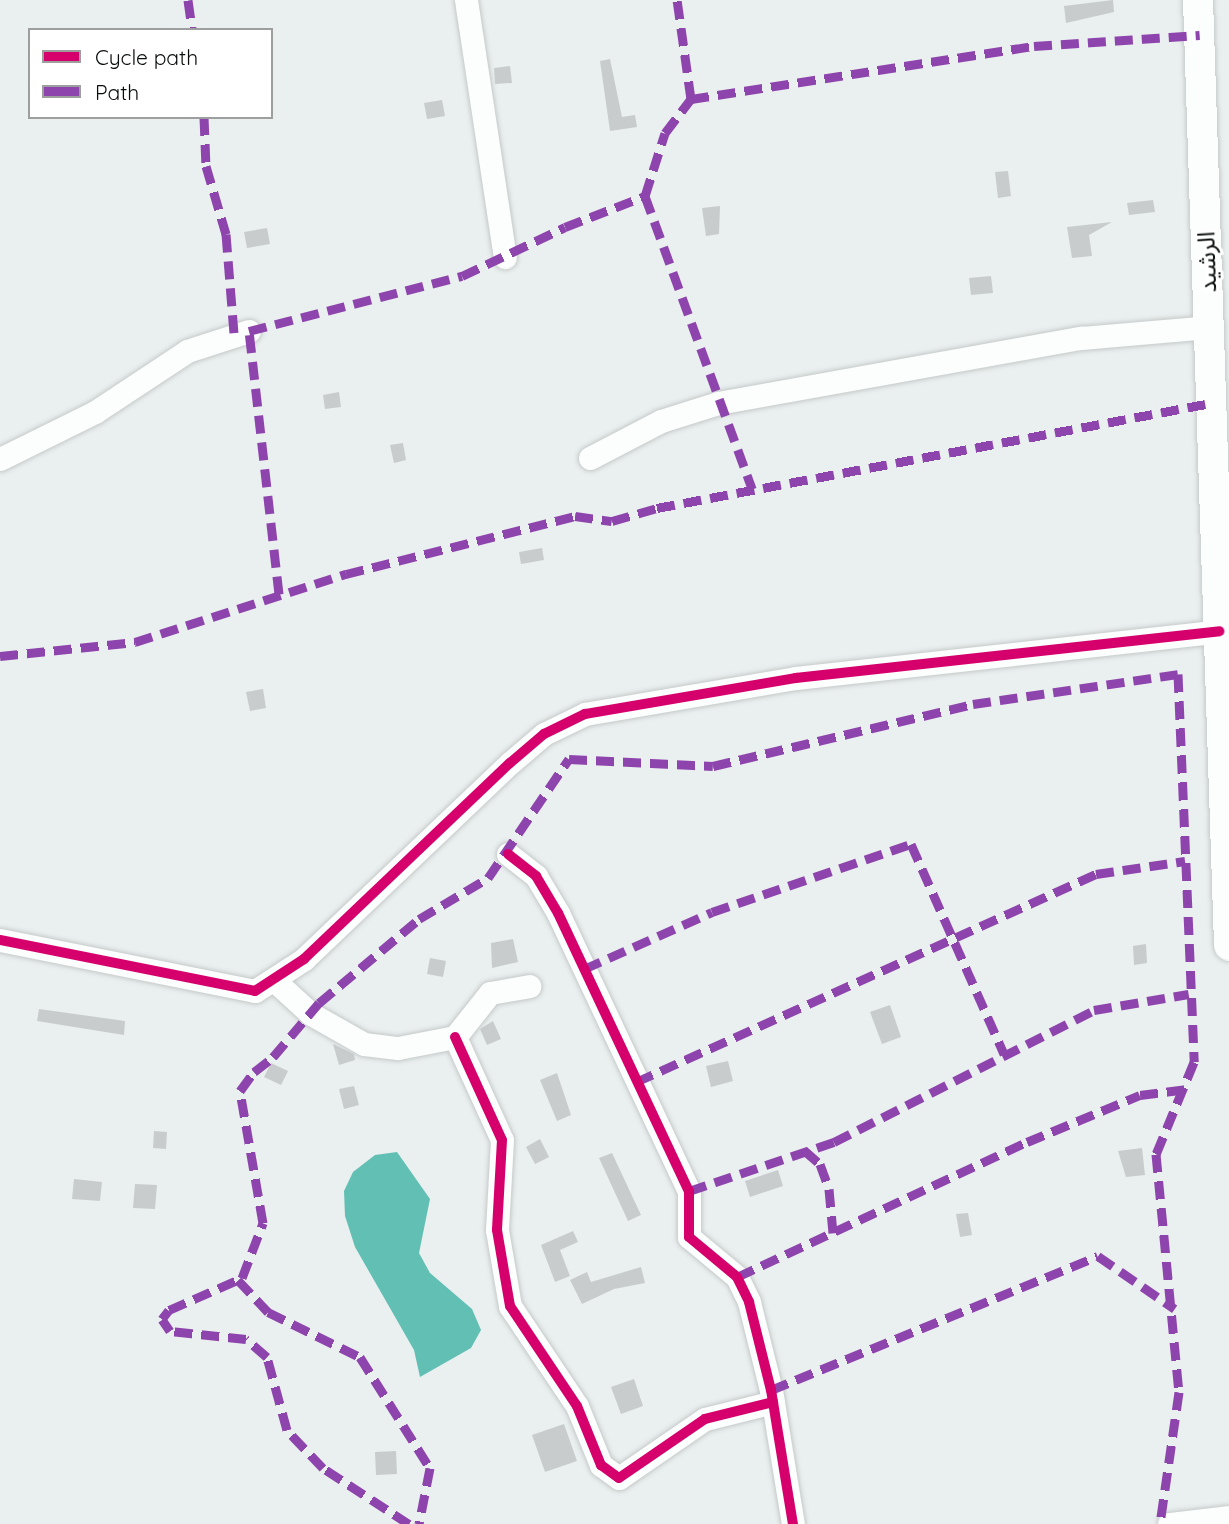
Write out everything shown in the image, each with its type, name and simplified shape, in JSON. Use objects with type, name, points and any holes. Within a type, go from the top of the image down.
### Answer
[{"type":"main road","name":"الرشيد","points":[[1198,0],[1229,945]]},
{"type":"street","points":[[466,0],[505,257]]},
{"type":"street","points":[[590,458],[661,421],[718,403],[1081,338],[1209,327]]},
{"type":"street","points":[[0,458],[95,412],[187,351],[249,331]]},
{"type":"street","points":[[0,940],[227,989],[255,991],[276,982],[510,762],[544,734],[585,715],[796,678],[1219,631]]},
{"type":"street","points":[[508,854],[536,876],[558,913],[689,1191],[689,1237],[737,1277],[749,1302],[773,1402],[793,1524]]},
{"type":"street","points":[[276,982],[311,1014],[364,1044],[398,1048],[455,1037],[490,993],[529,986]]},
{"type":"street","points":[[455,1037],[502,1140],[497,1230],[510,1306],[577,1406],[601,1465],[619,1478],[705,1419],[773,1402]]},
{"type":"street","points":[[1174,1524],[1229,1517]]},
{"type":"shaded area","points":[[397,1152],[430,1199],[419,1253],[430,1273],[472,1309],[481,1330],[471,1348],[420,1377],[414,1350],[355,1247],[345,1216],[344,1191],[353,1172],[375,1155]]},
{"type":"building","points":[[1113,0],[1114,12],[1066,23],[1064,6]]},
{"type":"building","points":[[610,59],[622,117],[635,115],[637,127],[610,131],[600,61]]},
{"type":"building","points":[[510,66],[512,83],[495,84],[494,68]]},
{"type":"building","points":[[442,100],[445,116],[427,119],[424,103]]},
{"type":"building","points":[[1008,171],[1011,196],[998,198],[995,172]]},
{"type":"building","points":[[1153,200],[1155,212],[1129,215],[1127,203]]},
{"type":"building","points":[[720,206],[719,234],[706,236],[702,208]]},
{"type":"building","points":[[1112,222],[1089,235],[1092,256],[1072,258],[1067,227]]},
{"type":"building","points":[[267,228],[270,244],[247,248],[244,232]]},
{"type":"building","points":[[991,276],[993,293],[971,295],[969,278]]},
{"type":"building","points":[[339,392],[341,407],[325,409],[323,395]]},
{"type":"building","points":[[403,443],[406,460],[394,463],[390,445]]},
{"type":"building","points":[[542,548],[544,560],[521,564],[519,552]]},
{"type":"building","points":[[263,689],[266,708],[250,711],[246,692]]},
{"type":"building","points":[[513,939],[518,962],[492,968],[491,943]]},
{"type":"building","points":[[1146,944],[1147,963],[1134,965],[1133,946]]},
{"type":"building","points":[[430,958],[446,961],[443,977],[427,974]]},
{"type":"building","points":[[890,1005],[901,1037],[882,1044],[870,1012]]},
{"type":"building","points":[[39,1009],[125,1021],[124,1035],[37,1021]]},
{"type":"building","points":[[493,1021],[501,1039],[487,1045],[480,1029]]},
{"type":"building","points":[[333,1044],[354,1054],[355,1060],[339,1065]]},
{"type":"building","points":[[728,1061],[733,1081],[711,1087],[706,1066]]},
{"type":"building","points":[[271,1063],[288,1071],[281,1085],[264,1077]]},
{"type":"building","points":[[557,1073],[571,1115],[557,1121],[540,1080]]},
{"type":"building","points":[[354,1086],[359,1105],[344,1109],[339,1089]]},
{"type":"building","points":[[154,1131],[167,1132],[166,1149],[153,1148]]},
{"type":"building","points":[[540,1139],[549,1157],[535,1164],[526,1147]]},
{"type":"building","points":[[1142,1148],[1145,1175],[1126,1177],[1118,1151]]},
{"type":"building","points":[[612,1153],[641,1215],[628,1221],[599,1158]]},
{"type":"building","points":[[778,1170],[783,1186],[750,1197],[745,1181]]},
{"type":"building","points":[[74,1179],[102,1182],[100,1201],[72,1199]]},
{"type":"building","points":[[135,1184],[157,1185],[155,1209],[133,1208]]},
{"type":"building","points":[[968,1213],[972,1235],[960,1237],[956,1214]]},
{"type":"building","points":[[573,1231],[578,1242],[560,1250],[570,1276],[555,1282],[541,1245]]},
{"type":"building","points":[[641,1267],[645,1283],[614,1289],[582,1304],[570,1280],[587,1272],[591,1282]]},
{"type":"building","points":[[634,1379],[643,1406],[621,1414],[611,1387]]},
{"type":"building","points":[[564,1424],[577,1461],[545,1472],[532,1435]]},
{"type":"building","points":[[396,1451],[397,1474],[376,1475],[375,1452]]},
{"type":"marked path","points":[[188,0],[192,28]]},
{"type":"marked path","points":[[279,594],[249,331],[462,276],[565,227],[645,196],[665,133],[691,99],[677,0]]},
{"type":"marked path","points":[[691,99],[1034,46],[1200,35]]},
{"type":"marked path","points":[[204,119],[206,166],[226,234],[234,333]]},
{"type":"marked path","points":[[645,196],[752,489]]},
{"type":"marked path","points":[[0,656],[135,642],[346,574],[575,516],[612,521],[657,508],[1211,403]]},
{"type":"marked path","points":[[409,1524],[323,1468],[287,1430],[267,1357],[246,1339],[170,1331],[162,1319],[169,1310],[242,1278],[263,1223],[240,1091],[254,1072],[273,1057],[319,1003],[419,919],[488,878],[569,759],[713,766],[973,704],[1178,674],[1194,1062],[1156,1154],[1179,1392],[1160,1524]]},
{"type":"marked path","points":[[584,969],[712,912],[911,844],[1004,1054]]},
{"type":"marked path","points":[[636,1082],[1096,874],[1185,861]]},
{"type":"marked path","points":[[689,1191],[834,1142],[1094,1010],[1189,994]]},
{"type":"marked path","points":[[737,1277],[1027,1142],[1140,1095],[1188,1089]]},
{"type":"marked path","points":[[804,1150],[820,1164],[829,1189],[833,1233]]},
{"type":"marked path","points":[[771,1390],[1098,1256],[1175,1309]]},
{"type":"marked path","points":[[238,1280],[268,1312],[360,1357],[430,1468],[419,1524]]},
{"type":"cycle path","points":[[0,940],[255,991],[304,959],[544,734],[585,714],[796,678],[1219,631]]},
{"type":"cycle path","points":[[508,854],[536,876],[558,913],[689,1191],[689,1237],[737,1277],[749,1302],[771,1390],[793,1524]]},
{"type":"cycle path","points":[[455,1037],[502,1140],[497,1230],[510,1306],[577,1406],[601,1465],[619,1478],[705,1419],[773,1402]]}]
